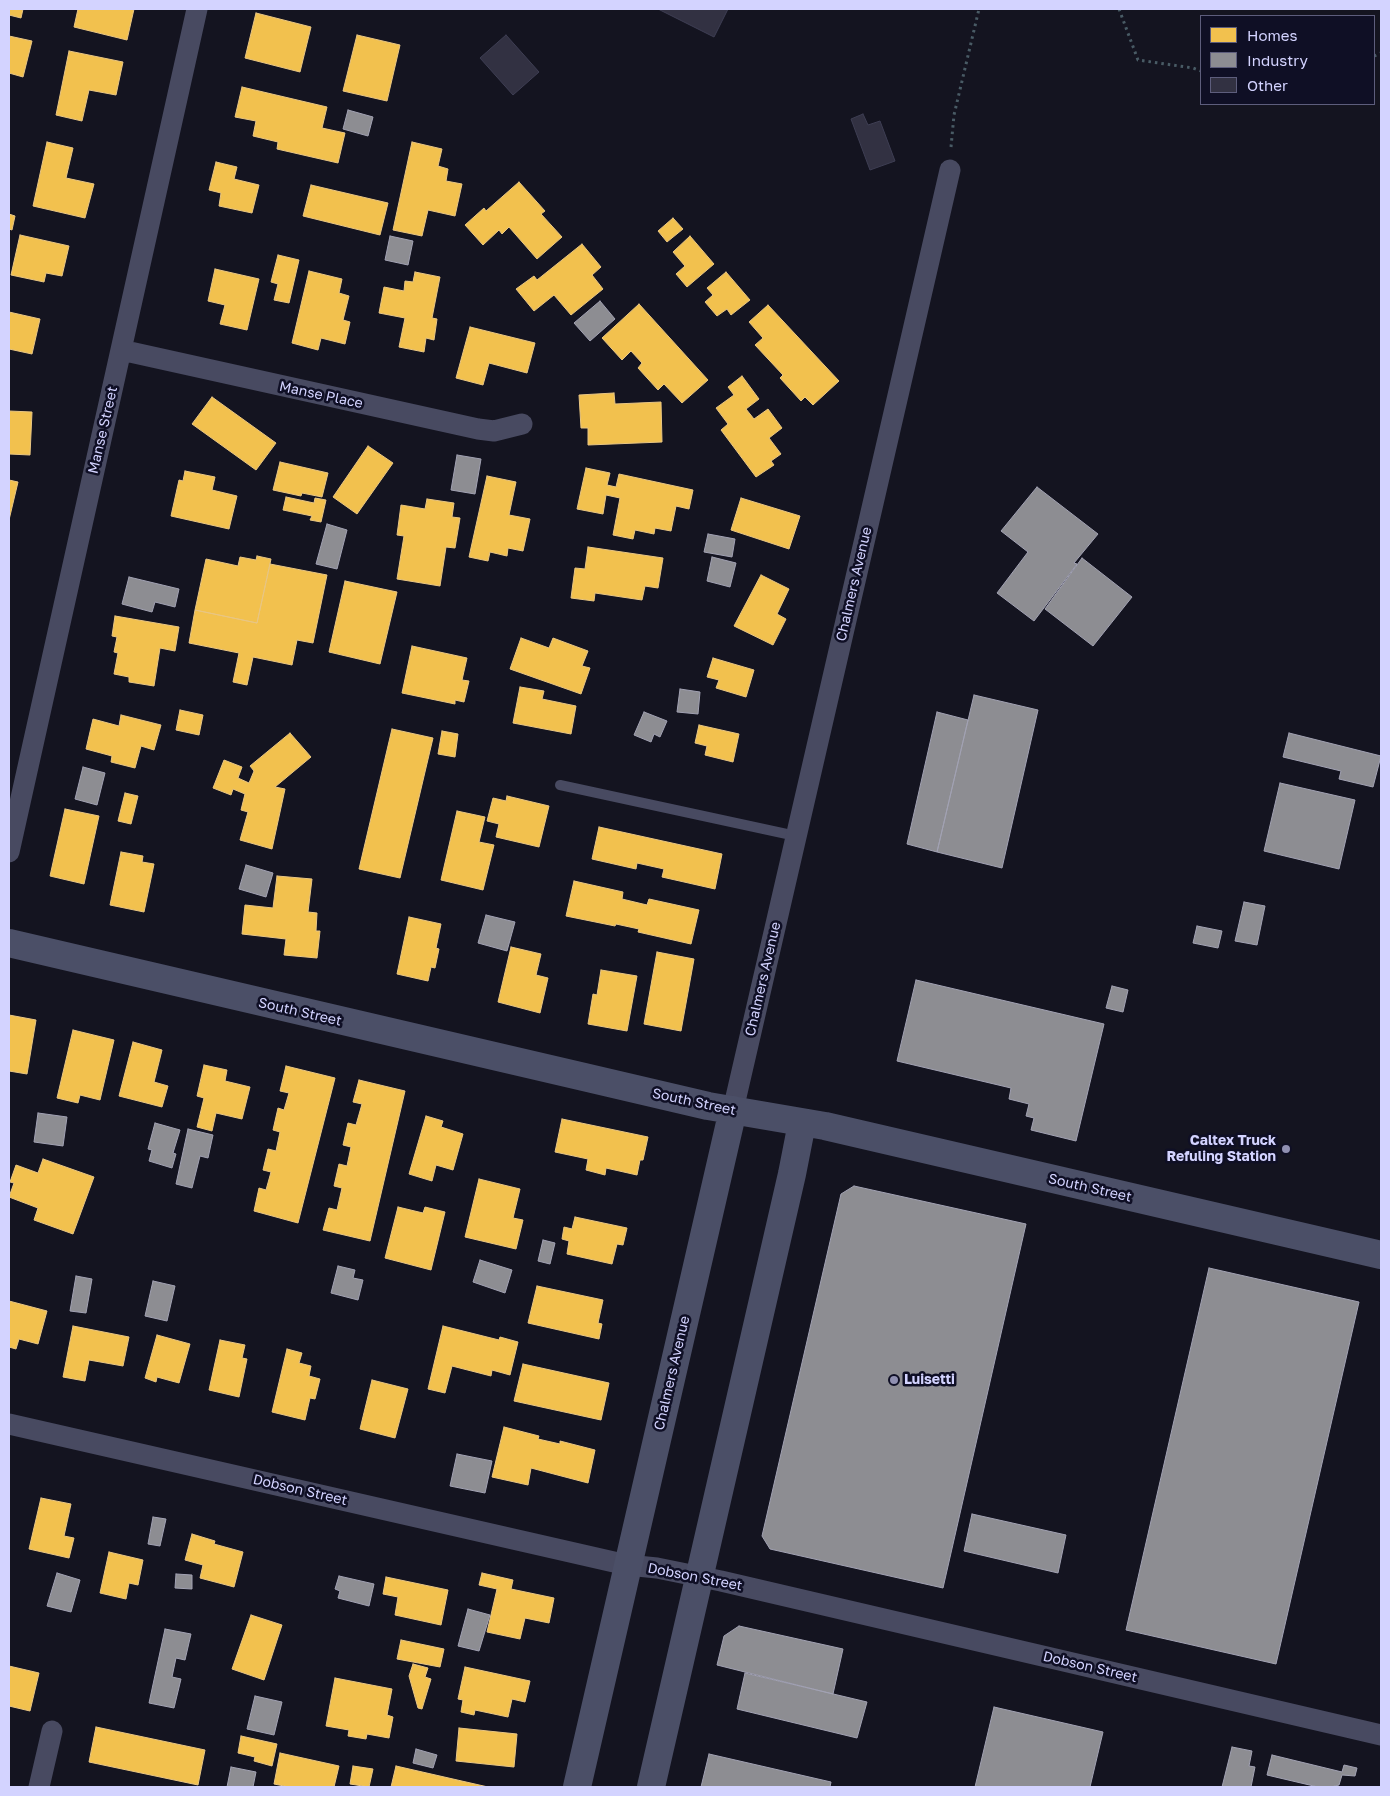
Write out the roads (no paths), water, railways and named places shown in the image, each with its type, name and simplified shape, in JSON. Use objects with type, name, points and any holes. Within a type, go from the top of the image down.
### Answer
[{"type":"street","name":"Manse Street","points":[[9,852],[197,9]]},
{"type":"street","name":"Chalmers Avenue","points":[[577,1787],[950,170]]},
{"type":"street","name":"Manse Place","points":[[121,350],[478,429],[494,430],[522,424]]},
{"type":"street","name":"South Street","points":[[9,943],[603,1082],[733,1110],[825,1126],[1381,1255]]},
{"type":"street","points":[[651,1787],[792,1174],[802,1123]]},
{"type":"street","name":"Dobson Street","points":[[9,1424],[627,1565],[656,1568],[700,1577],[1381,1735]]},
{"type":"street","points":[[39,1787],[52,1730]]},
{"type":"lane","points":[[560,785],[796,836]]},
{"type":"place","name":"Caltex Truck Refuling Station","points":[[1286,1149]]},
{"type":"place","name":"Luisetti","points":[[894,1380]]}]
